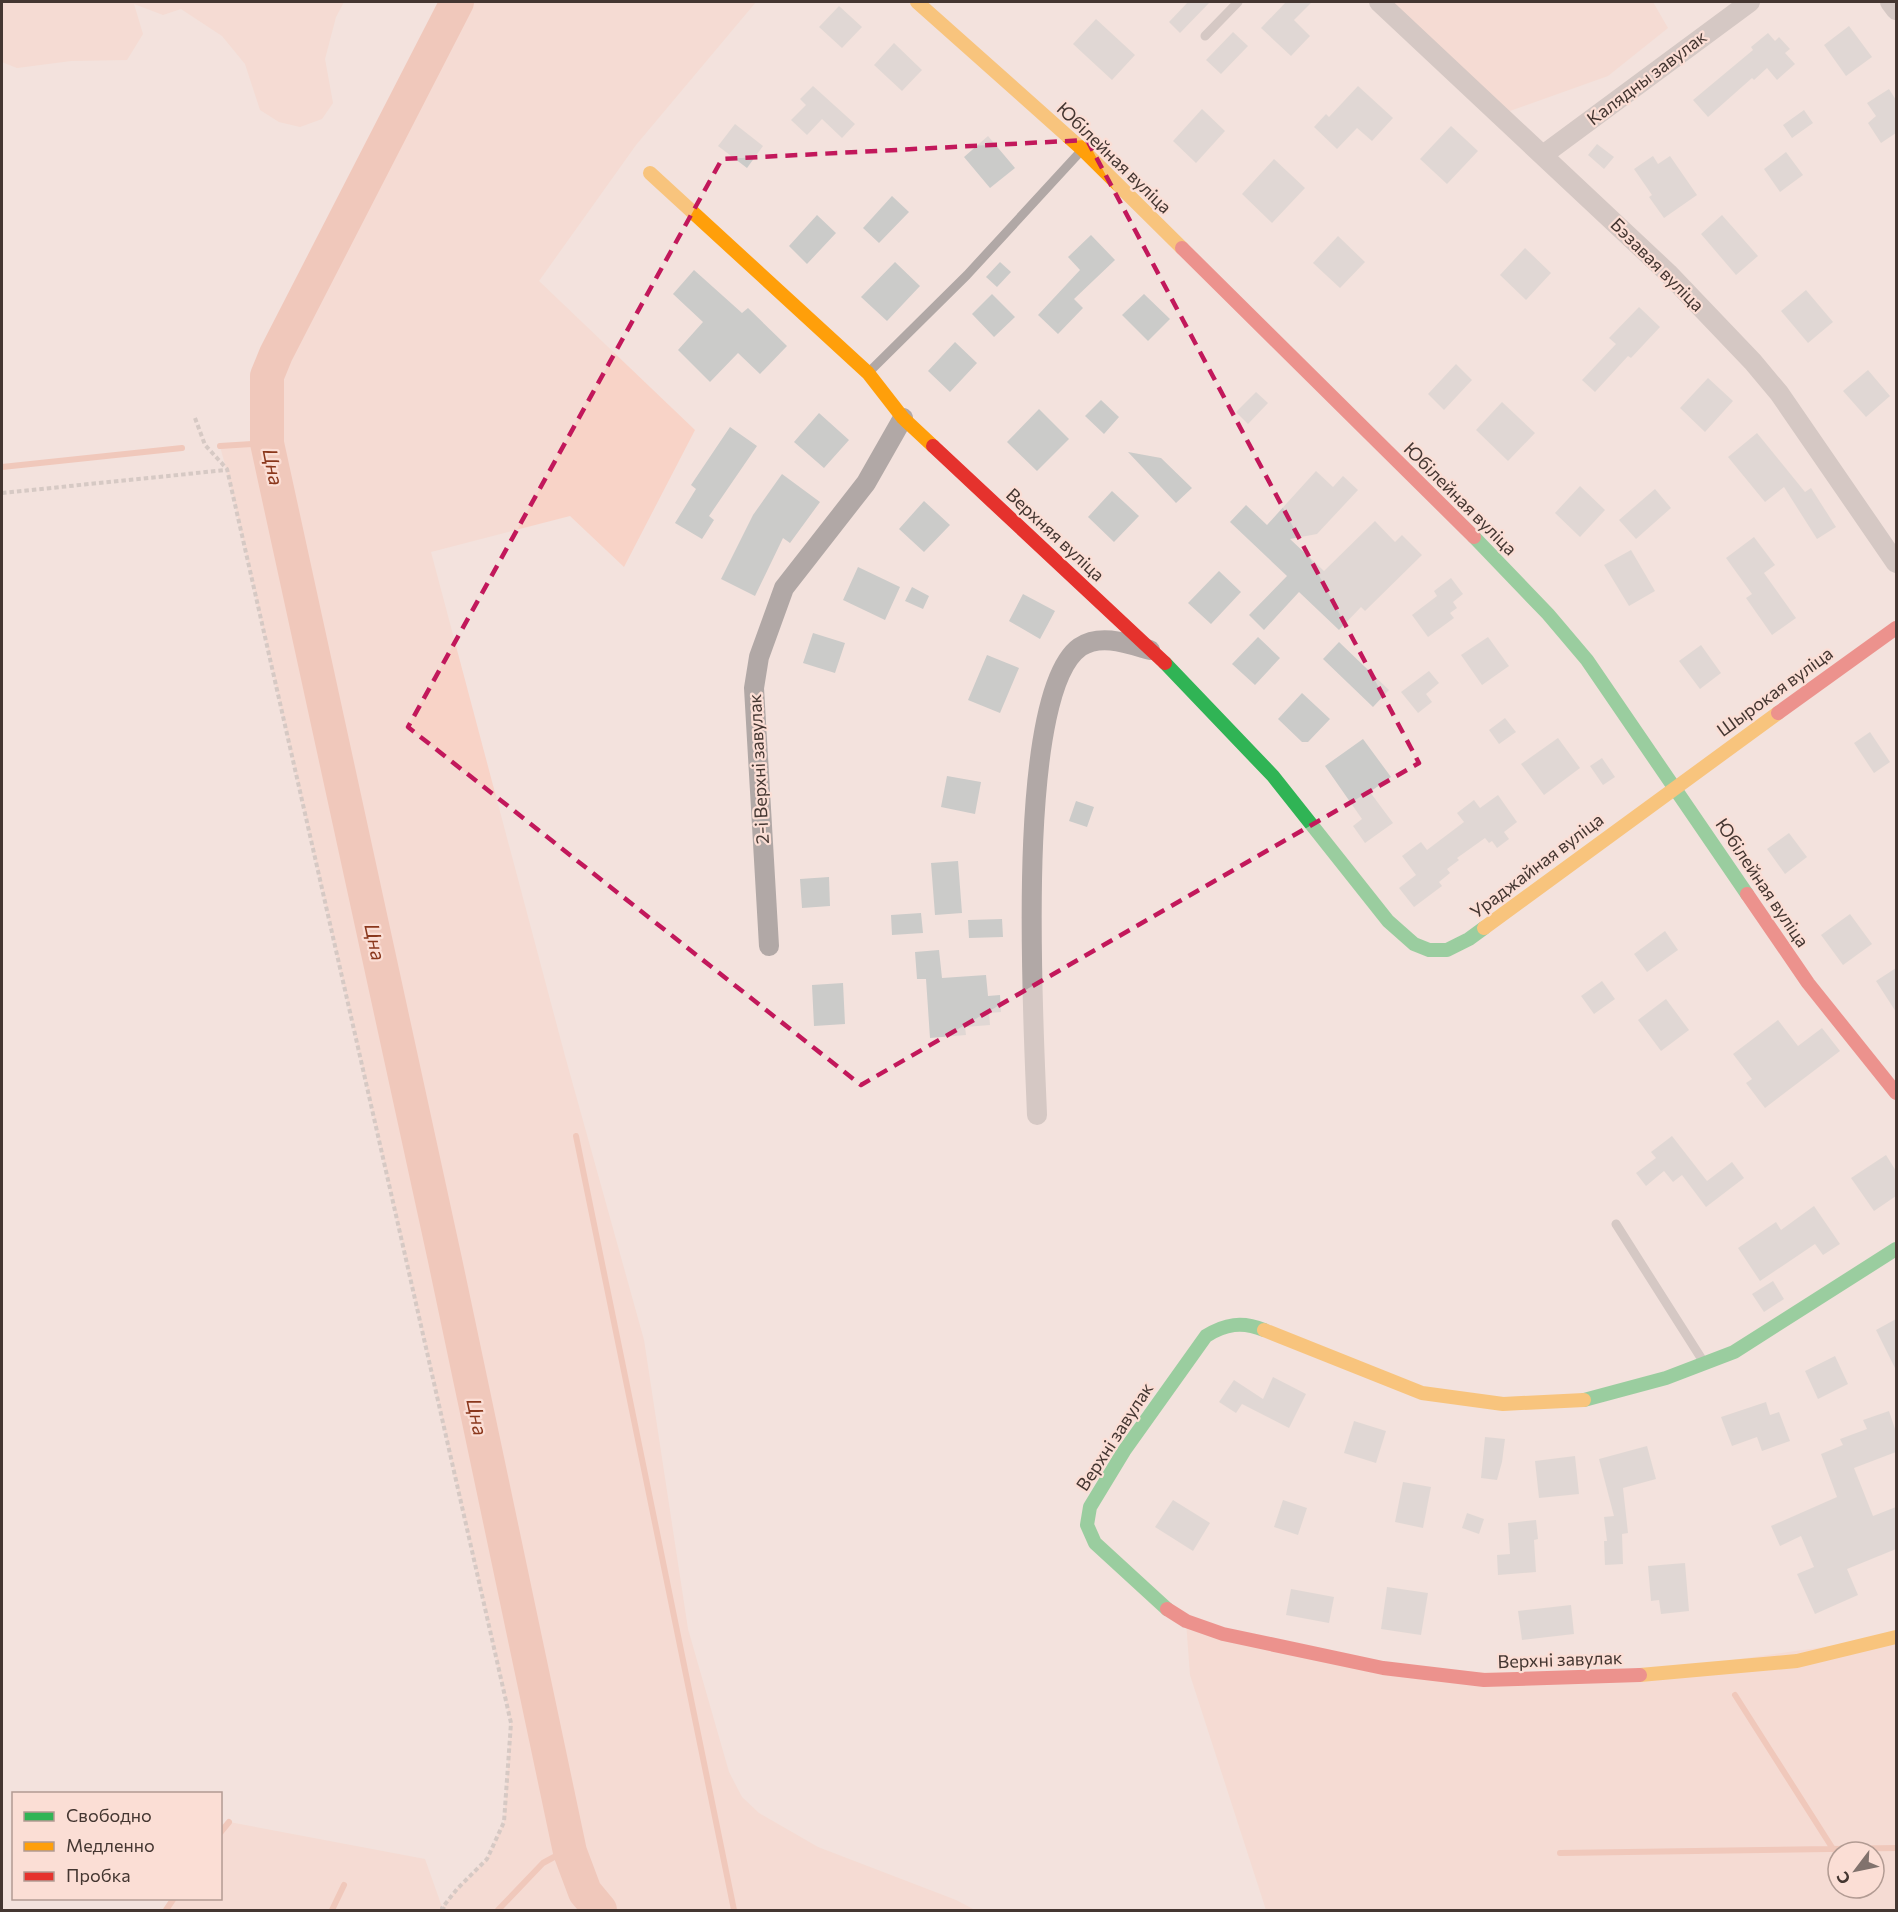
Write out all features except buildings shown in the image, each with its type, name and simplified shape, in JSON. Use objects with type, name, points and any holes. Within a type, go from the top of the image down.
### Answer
[{"type":"street","name":"Юбілейная вуліца","points":[[917,2],[1082,149],[1478,541],[1548,614],[1587,660],[1808,983],[1896,1093]]},
{"type":"street","name":"Бэзавая вуліца","points":[[1378,2],[1668,273],[1753,362],[1779,393],[1896,563]]},
{"type":"street","name":"Калядны завулак","points":[[1543,155],[1750,2]]},
{"type":"street","points":[[1890,2],[1896,10]]},
{"type":"street","name":"Верхняя вуліца","points":[[650,173],[868,373],[903,418],[1153,650],[1273,776],[1388,921],[1414,944]]},
{"type":"street","name":"2-і Верхні завулак","points":[[769,946],[754,688],[759,657],[784,588],[866,483],[903,418]]},
{"type":"street","name":"Шырокая вуліца","points":[[1674,787],[1896,628]]},
{"type":"street","points":[[1036,1115],[1030,879],[1040,757],[1051,695],[1068,659],[1081,646],[1101,640],[1121,641],[1153,650]]},
{"type":"street","name":"Ураджайная вуліца","points":[[1414,944],[1429,950],[1447,950],[1469,939],[1674,787]]},
{"type":"street","name":"Верхні завулак","points":[[1896,1249],[1734,1352],[1666,1378],[1591,1400],[1503,1404],[1422,1393],[1254,1326],[1234,1324],[1220,1327],[1206,1336],[1190,1356],[1124,1451],[1090,1507],[1087,1525],[1095,1543],[1165,1608],[1186,1621],[1223,1634],[1383,1668],[1484,1680],[1611,1677],[1797,1661],[1896,1637]]},
{"type":"lane","points":[[1204,36],[1238,2]]},
{"type":"lane","points":[[868,373],[967,275],[1082,149]]},
{"type":"lane","points":[[1616,1224],[1705,1364]]},
{"type":"path","points":[[195,418],[205,445],[227,470],[511,1723],[504,1822],[487,1859],[457,1889],[442,1908],[446,1911]]},
{"type":"path","points":[[2,493],[227,470]]},
{"type":"highlighted area","points":[[1087,140],[1419,763],[861,1085],[408,727],[722,159]]},
{"type":"shaded area","points":[[2,2],[344,2],[336,17],[325,59],[333,103],[322,119],[300,127],[279,122],[260,110],[245,64],[222,36],[181,9],[163,15],[134,4],[143,34],[127,60],[71,61],[17,68],[2,62]]},
{"type":"shaded area","points":[[457,2],[756,2],[636,145],[539,281],[695,430],[624,567],[570,516],[431,552],[565,1056],[644,1340],[688,1629],[729,1772],[742,1797],[759,1813],[818,1847],[956,1900],[975,1910],[167,1910],[175,1900],[222,1900],[222,1832],[229,1822],[425,1859],[442,1907],[487,1859],[504,1822],[511,1723],[220,446],[267,442],[267,376],[276,354]]},
{"type":"shaded area","points":[[1368,2],[1653,2],[1668,28],[1608,76],[1490,118]]},
{"type":"shaded area","points":[[1186,1621],[1383,1668],[1611,1677],[1896,1637],[1896,1910],[1266,1910],[1190,1675]]},
{"type":"waterway","name":"Цна","points":[[457,2],[276,354],[267,376],[267,443],[445,1260],[570,1852],[585,1892],[600,1910]]},
{"type":"waterway","points":[[220,446],[267,443]]},
{"type":"waterway","points":[[2,467],[182,448]]},
{"type":"waterway","points":[[576,1136],[734,1910]]},
{"type":"waterway","points":[[1735,1695],[1827,1840]]},
{"type":"waterway","points":[[222,1831],[229,1822]]},
{"type":"waterway","points":[[1560,1853],[1896,1848]]},
{"type":"waterway","points":[[498,1910],[543,1863],[570,1852]]},
{"type":"waterway","points":[[332,1910],[344,1885]]},
{"type":"waterway","points":[[166,1910],[173,1900]]},
{"type":"traffic: fast","points":[[1474,537],[1548,614],[1587,660],[1747,894]]},
{"type":"traffic: fast","points":[[1165,663],[1273,776],[1388,921],[1414,944],[1429,950],[1447,950],[1484,928]]},
{"type":"traffic: fast","points":[[1584,1400],[1666,1378],[1734,1352],[1896,1249]]},
{"type":"traffic: fast","points":[[1167,1609],[1095,1543],[1087,1525],[1090,1507],[1124,1451],[1206,1336],[1234,1325],[1248,1325],[1264,1330]]},
{"type":"traffic: slow","points":[[917,2],[1082,149],[1182,248]]},
{"type":"traffic: slow","points":[[650,173],[868,373],[903,418],[933,446]]},
{"type":"traffic: slow","points":[[1484,928],[1778,713]]},
{"type":"traffic: slow","points":[[1264,1330],[1422,1393],[1503,1404],[1584,1400]]},
{"type":"traffic: slow","points":[[1640,1675],[1797,1661],[1896,1637]]},
{"type":"traffic: jam","points":[[1182,248],[1474,537]]},
{"type":"traffic: jam","points":[[933,446],[1165,663]]},
{"type":"traffic: jam","points":[[1778,713],[1896,628]]},
{"type":"traffic: jam","points":[[1747,894],[1808,983],[1896,1093]]},
{"type":"traffic: jam","points":[[1167,1609],[1186,1621],[1223,1634],[1383,1668],[1484,1680],[1640,1675]]}]
